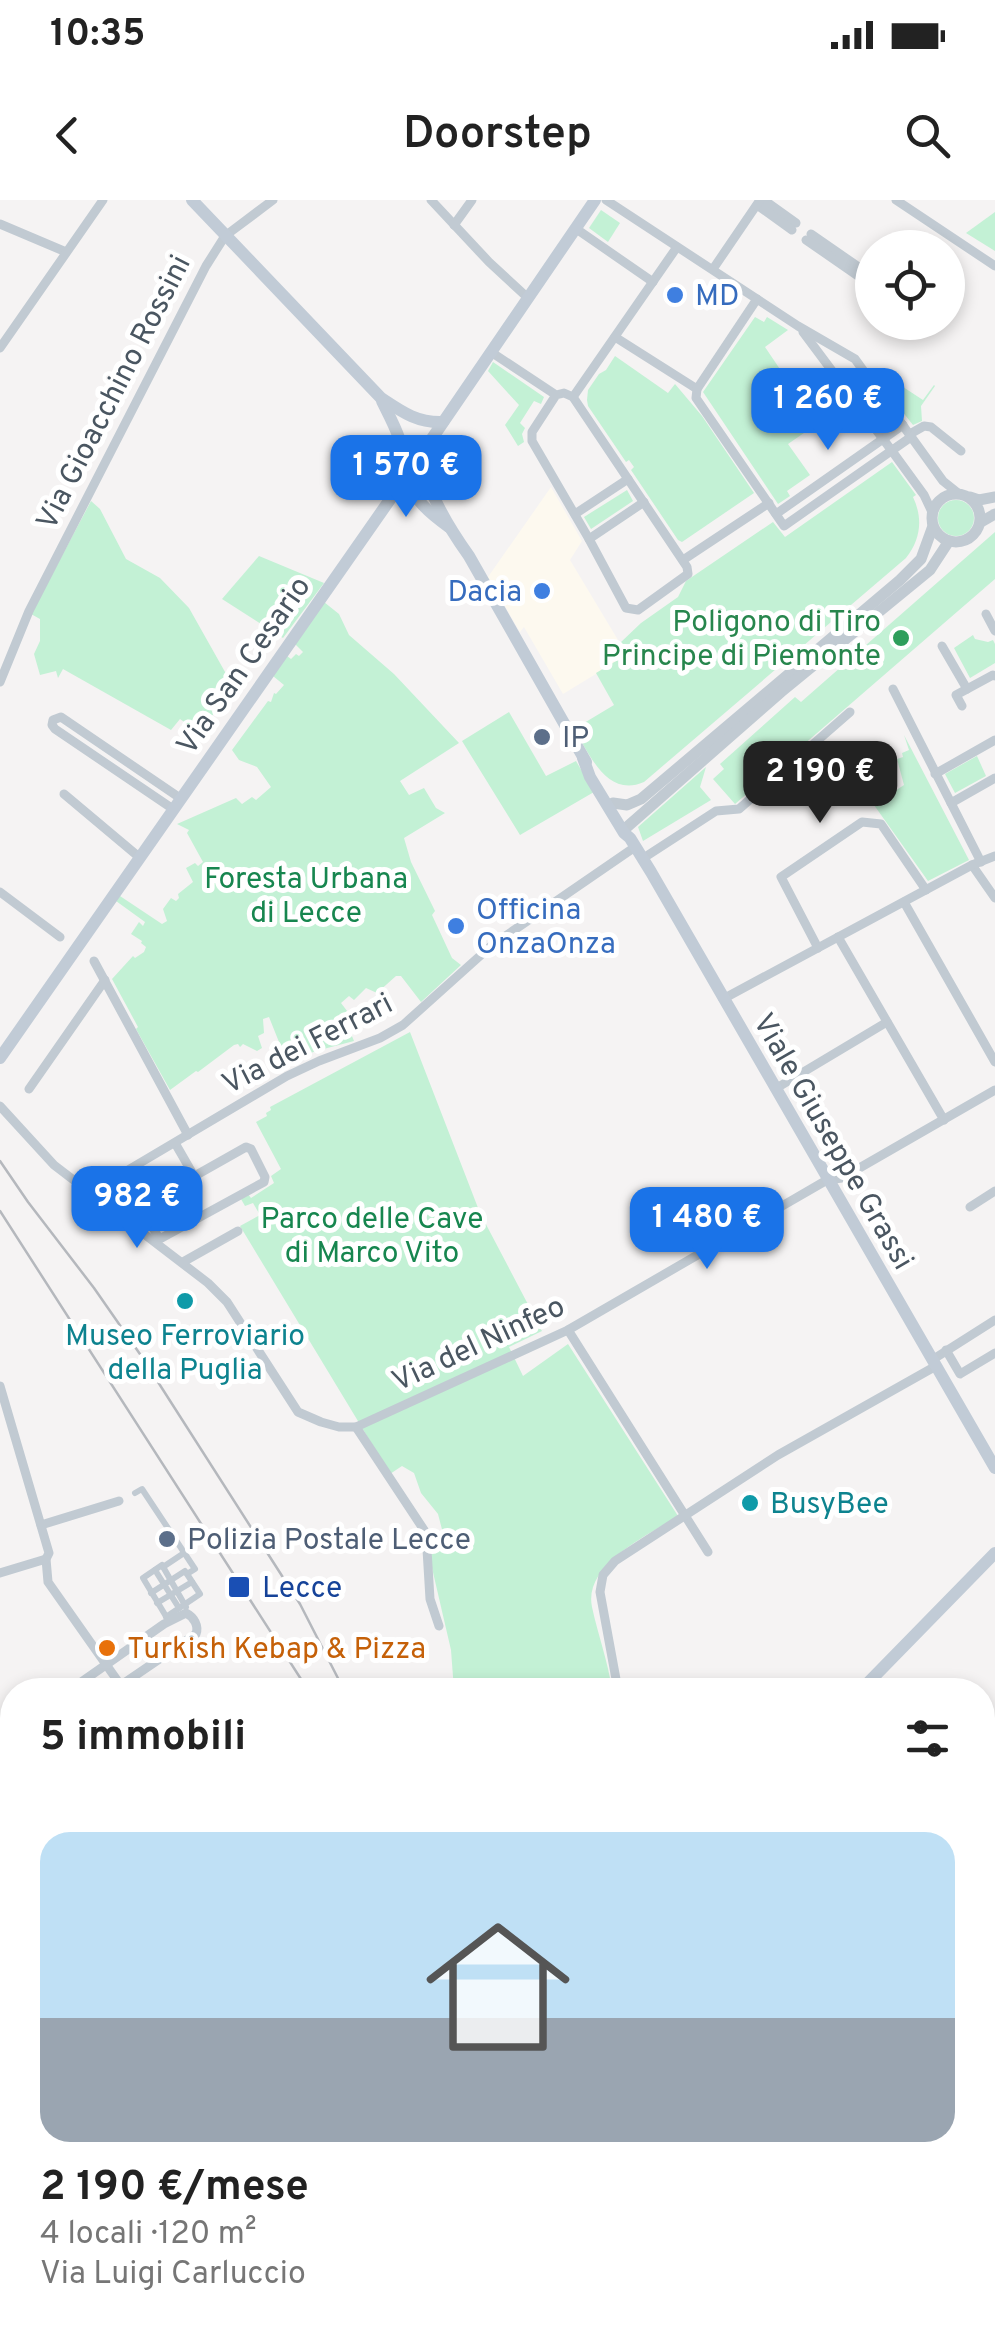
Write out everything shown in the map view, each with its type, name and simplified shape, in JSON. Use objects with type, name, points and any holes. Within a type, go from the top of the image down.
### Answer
[{"type":"main road","points":[[192,200],[381,398],[426,422],[442,422]]},
{"type":"main road","name":"Via San Cesario","points":[[0,1058],[595,200]]},
{"type":"main road","points":[[381,398],[406,459],[404,478],[415,476],[426,481]]},
{"type":"main road","points":[[406,414],[420,433],[423,450]]},
{"type":"main road","points":[[398,434],[423,450]]},
{"type":"main road","name":"Viale Giuseppe Grassi","points":[[423,450],[426,481],[448,527],[613,803],[995,1468]]},
{"type":"main road","name":"Viale Giuseppe Grassi","points":[[404,478],[418,502],[448,527]]},
{"type":"main road","name":"Viale Giuseppe Grassi","points":[[583,758],[624,833],[634,843]]},
{"type":"main road","points":[[873,1678],[995,1553]]},
{"type":"street","points":[[0,348],[103,200]]},
{"type":"street","points":[[225,236],[257,204],[273,200]]},
{"type":"street","points":[[431,200],[528,298]]},
{"type":"street","points":[[454,226],[472,200]]},
{"type":"street","points":[[606,200],[855,360],[943,481],[979,508],[978,530],[965,540],[949,541],[937,533],[924,495],[798,326]]},
{"type":"street","points":[[896,200],[995,266]]},
{"type":"street","points":[[712,270],[760,202],[794,227]]},
{"type":"street","points":[[0,224],[66,252]]},
{"type":"street","points":[[575,228],[653,282]]},
{"type":"street","name":"Via Gioacchino Rossini","points":[[0,682],[29,611],[178,316],[225,236]]},
{"type":"street","points":[[808,237],[855,270]]},
{"type":"street","points":[[573,397],[677,246]]},
{"type":"street","points":[[696,394],[757,299]]},
{"type":"street","points":[[615,337],[696,394],[784,526],[913,439],[935,432],[961,452]]},
{"type":"street","points":[[491,352],[556,395]]},
{"type":"street","points":[[842,382],[860,367]]},
{"type":"street","points":[[556,395],[573,397],[688,567],[688,574],[638,610],[626,608],[531,436],[556,395]]},
{"type":"street","points":[[776,514],[902,424]]},
{"type":"street","points":[[575,514],[628,479]]},
{"type":"street","points":[[613,803],[626,805],[641,799],[900,580],[921,559],[942,498],[995,497]]},
{"type":"street","points":[[589,538],[644,502]]},
{"type":"street","points":[[683,560],[768,503]]},
{"type":"street","points":[[980,522],[995,514]]},
{"type":"street","points":[[634,843],[781,692],[930,570],[949,541]]},
{"type":"street","points":[[986,614],[995,631]]},
{"type":"street","points":[[942,646],[967,689]]},
{"type":"street","points":[[962,706],[956,695],[995,676]]},
{"type":"street","points":[[893,689],[995,898]]},
{"type":"street","name":"Via dei Ferrari","points":[[84,1188],[96,1189],[287,1076],[403,1026],[491,946],[634,843],[716,811],[739,808],[850,712]]},
{"type":"street","points":[[61,716],[176,804],[55,729],[53,720],[61,716]]},
{"type":"street","points":[[935,774],[995,740]]},
{"type":"street","points":[[951,803],[995,778]]},
{"type":"street","points":[[64,794],[139,857]]},
{"type":"street","points":[[818,948],[781,877],[862,822],[881,824],[926,890]]},
{"type":"street","points":[[723,999],[995,856]]},
{"type":"street","points":[[0,892],[60,937]]},
{"type":"street","points":[[904,902],[995,1062]]},
{"type":"street","points":[[838,938],[944,1120]]},
{"type":"street","points":[[94,961],[188,1135]]},
{"type":"street","points":[[28,1089],[105,980]]},
{"type":"street","points":[[775,1089],[887,1022]]},
{"type":"street","name":"Via del Ninfeo","points":[[356,1427],[568,1330],[827,1180],[842,1178],[995,1090]]},
{"type":"street","points":[[0,1106],[44,1156],[183,1262],[227,1302],[298,1412],[338,1427],[356,1427],[426,1534],[430,1599],[439,1626]]},
{"type":"street","points":[[175,1143],[194,1176]]},
{"type":"street","points":[[246,1147],[251,1150],[264,1182],[156,1241],[143,1209],[145,1204],[246,1147]]},
{"type":"street","points":[[970,1206],[995,1191]]},
{"type":"street","points":[[183,1262],[238,1231]]},
{"type":"street","points":[[616,1678],[600,1592],[603,1576],[614,1561],[934,1363],[946,1350],[995,1320]]},
{"type":"street","points":[[568,1330],[708,1552]]},
{"type":"street","points":[[946,1350],[960,1374],[995,1353]]},
{"type":"street","points":[[0,1386],[49,1553],[48,1582],[114,1678]]},
{"type":"street","points":[[136,1493],[142,1489],[180,1556],[194,1569],[174,1593],[157,1603]]},
{"type":"street","points":[[41,1526],[120,1501]]},
{"type":"street","points":[[166,1621],[143,1578],[180,1556]]},
{"type":"street","points":[[0,1573],[46,1559]]},
{"type":"street","points":[[133,1678],[197,1630],[159,1569]]},
{"type":"street","points":[[151,1593],[188,1575]]},
{"type":"street","points":[[87,1678],[200,1594],[188,1575]]},
{"type":"shaded area","name":"Dacia","points":[[551,487],[582,541],[570,560],[627,655],[563,694],[524,627],[520,632],[488,577]]},
{"type":"green space","points":[[601,210],[620,223],[608,242],[589,228]]},
{"type":"green space","points":[[995,212],[995,251],[966,233]]},
{"type":"green space","points":[[755,317],[764,322],[767,317],[788,330],[765,347],[817,424],[788,444],[810,475],[787,491],[790,496],[778,504],[703,392]]},
{"type":"green space","points":[[615,356],[668,393],[675,384],[702,416],[754,493],[682,542],[631,470],[634,467],[629,460],[626,462],[588,406],[588,390]]},
{"type":"green space","points":[[493,362],[544,397],[541,404],[534,401],[520,423],[525,428],[524,442],[518,446],[505,425],[519,405],[488,371]]},
{"type":"green space","points":[[934,385],[921,406],[922,421],[913,425],[894,401],[903,387],[923,400]]},
{"type":"green space","points":[[892,462],[916,495],[913,497],[919,528],[906,558],[644,782],[620,784],[601,771],[574,729],[614,705],[596,673],[626,655],[620,643],[678,597],[686,581],[773,522],[785,537]]},
{"type":"green space","points":[[627,490],[633,501],[591,529],[584,517]]},
{"type":"green space","points":[[956,500],[969,505],[974,518],[969,531],[956,536],[943,531],[938,518],[943,505]]},
{"type":"green space","points":[[91,501],[100,509],[126,559],[160,578],[189,608],[229,679],[208,707],[214,713],[200,733],[180,719],[171,730],[63,669],[58,678],[56,671],[40,675],[34,654],[40,641],[40,619],[31,614]]},
{"type":"green space","name":"Poligono di Tiro Principe di Piemonte","points":[[995,532],[995,579],[735,804],[713,779],[724,769],[720,764],[795,697],[801,702]]},
{"type":"green space","points":[[259,556],[324,583],[283,638],[222,599]]},
{"type":"green space","name":"Foresta Urbana di Lecce","points":[[324,602],[339,614],[349,635],[394,674],[459,743],[400,781],[409,795],[424,788],[436,808],[445,813],[404,838],[435,911],[432,915],[452,958],[461,965],[421,1002],[401,976],[377,993],[366,988],[354,1000],[349,996],[341,1003],[357,1024],[349,1029],[354,1041],[287,1062],[269,1017],[263,1019],[264,1033],[258,1036],[262,1048],[257,1051],[243,1044],[234,1045],[170,1090],[112,979],[146,947],[131,934],[139,922],[143,926],[145,922],[116,901],[120,896],[162,924],[167,921],[163,909],[193,882],[186,868],[203,862],[187,833],[189,830],[177,824],[236,798],[242,804],[252,797],[256,800],[271,787],[257,767],[239,760],[232,750],[284,685],[273,676],[287,656],[291,659],[303,652],[295,644]]},
{"type":"green space","points":[[973,635],[975,639],[993,640],[995,663],[970,678],[954,648]]},
{"type":"green space","points":[[509,712],[546,776],[576,761],[594,792],[520,835],[462,741]]},
{"type":"green space","points":[[904,735],[969,860],[928,881],[874,805],[904,785],[897,759],[909,750]]},
{"type":"green space","points":[[977,756],[986,776],[955,793],[945,774]]},
{"type":"green space","points":[[706,767],[700,787],[711,800],[643,841],[638,827]]},
{"type":"green space","name":"Parco delle Cave di Marco Vito","points":[[410,1032],[480,1213],[542,1331],[509,1347],[523,1376],[568,1344],[678,1516],[621,1552],[598,1577],[592,1607],[610,1678],[453,1678],[451,1650],[432,1568],[431,1545],[445,1541],[438,1514],[421,1493],[414,1473],[402,1466],[390,1474],[240,1226],[260,1215],[253,1203],[245,1206],[241,1199],[248,1194],[251,1198],[274,1183],[271,1176],[281,1169],[256,1122],[267,1116],[270,1107]]},
{"type":"railway","points":[[0,1161],[142,1357],[300,1604],[338,1678]]},
{"type":"railway","points":[[0,1211],[300,1678]]},
{"type":"place","name":"MD","points":[[675,295]]},
{"type":"place","name":"Dacia","points":[[542,591]]},
{"type":"place","name":"Poligono di Tiro Principe di Piemonte","points":[[901,638]]},
{"type":"place","name":"IP","points":[[542,737]]},
{"type":"place","name":"Officina OnzaOnza","points":[[456,926]]},
{"type":"place","name":"Museo Ferroviario della Puglia","points":[[185,1301]]},
{"type":"place","name":"BusyBee","points":[[750,1503]]},
{"type":"place","name":"Polizia Postale Lecce","points":[[167,1539]]},
{"type":"place","name":"Lecce","points":[[239,1587]]},
{"type":"place","name":"Turkish Kebap & Pizza","points":[[107,1648]]}]
